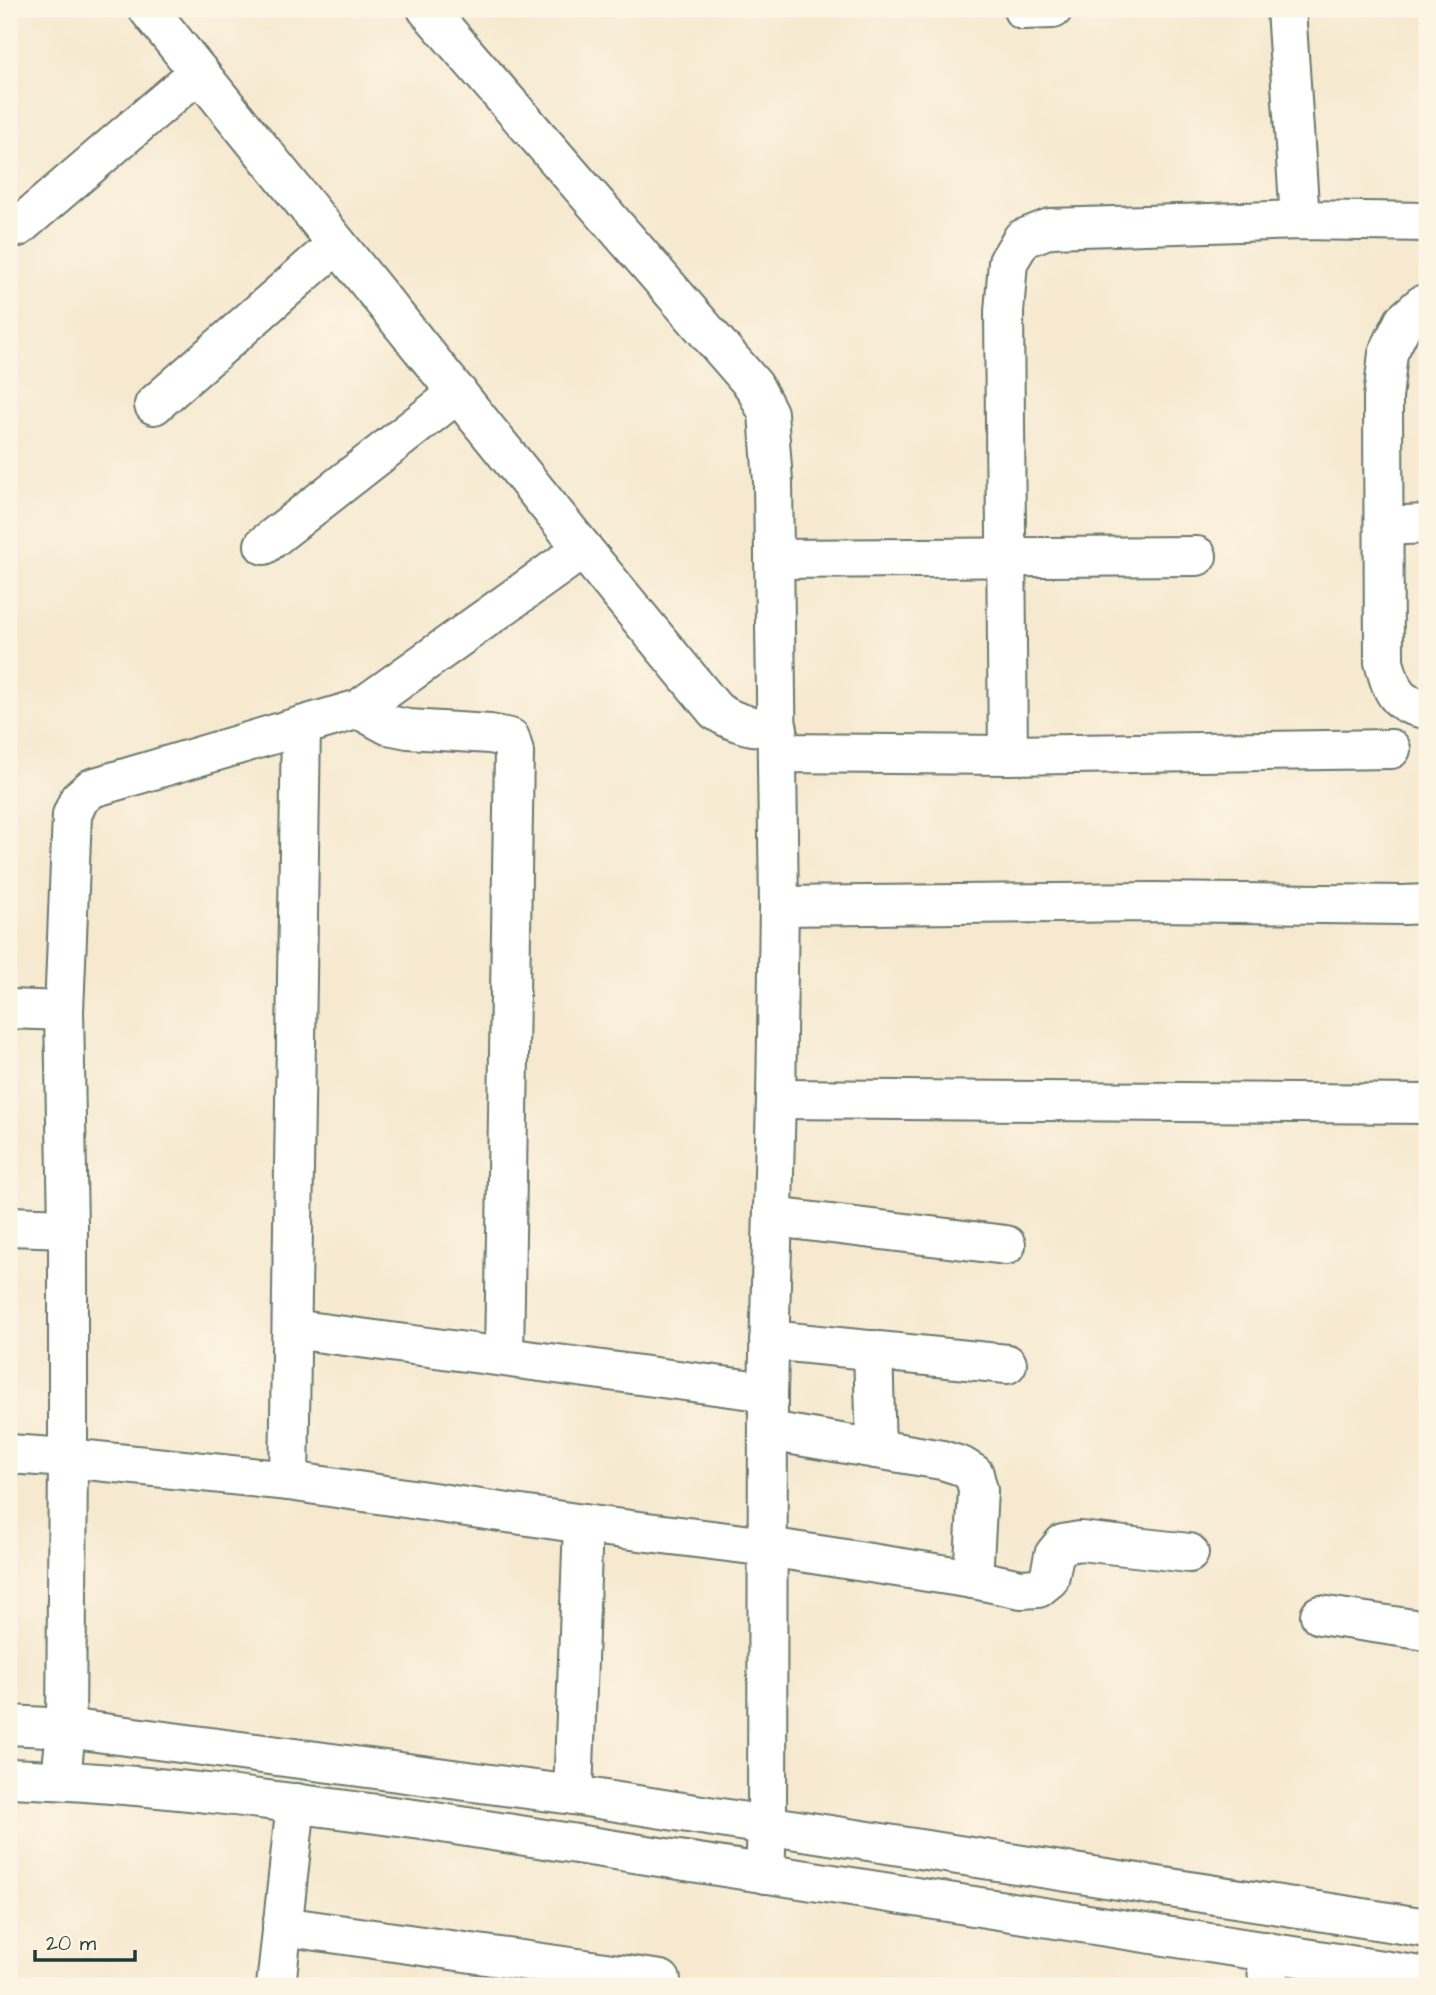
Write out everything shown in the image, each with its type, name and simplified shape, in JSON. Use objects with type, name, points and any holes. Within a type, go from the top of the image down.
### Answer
[{"type":"street","points":[[148,9],[583,549],[716,711],[732,722],[752,727],[778,741],[1007,755],[1391,749]]},
{"type":"street","points":[[427,9],[754,386],[768,414],[773,482],[779,905],[768,1392],[765,1874]]},
{"type":"street","points":[[1286,9],[1300,220]]},
{"type":"street","points":[[18,227],[199,72]]},
{"type":"street","points":[[1007,755],[1004,312],[1008,262],[1022,239],[1050,228],[1300,220],[1427,222]]},
{"type":"street","points":[[154,405],[337,244]]},
{"type":"street","points":[[1427,303],[1405,321],[1388,353],[1383,398],[1384,662],[1392,690],[1411,707],[1427,709]]},
{"type":"street","points":[[264,545],[458,393]]},
{"type":"street","points":[[1384,526],[1427,524]]},
{"type":"street","points":[[61,1780],[65,1728],[68,1458],[64,1011],[72,815],[79,799],[92,788],[359,709],[583,549]]},
{"type":"street","points":[[774,559],[1198,556]]},
{"type":"street","points":[[359,709],[387,725],[510,738],[514,752],[503,1356]]},
{"type":"street","points":[[289,1481],[301,726]]},
{"type":"street","points":[[779,905],[1153,902],[1427,904]]},
{"type":"street","points":[[9,1009],[64,1011]]},
{"type":"street","points":[[776,1099],[1427,1104]]},
{"type":"street","points":[[773,1217],[1006,1245]]},
{"type":"street","points":[[9,1226],[68,1228]]},
{"type":"street","points":[[292,1329],[768,1392]]},
{"type":"street","points":[[769,1340],[1007,1364]]},
{"type":"street","points":[[873,1350],[876,1449]]},
{"type":"street","points":[[769,1431],[942,1460],[961,1466],[974,1474],[978,1490],[973,1579]]},
{"type":"street","points":[[9,1454],[289,1481],[583,1524],[768,1547],[1021,1589],[1038,1588],[1049,1579],[1054,1555],[1063,1544],[1080,1541],[1189,1553]]},
{"type":"street","points":[[573,1795],[583,1524]]},
{"type":"street","points":[[1320,1615],[1427,1630]]},
{"type":"street","points":[[9,1725],[65,1728],[573,1795],[1427,1928]]},
{"type":"street","points":[[9,1778],[61,1780],[296,1803],[429,1821],[765,1874],[1267,1968],[1427,1977]]},
{"type":"street","points":[[276,1986],[296,1803]]},
{"type":"street","points":[[282,1926],[661,1980]]}]
